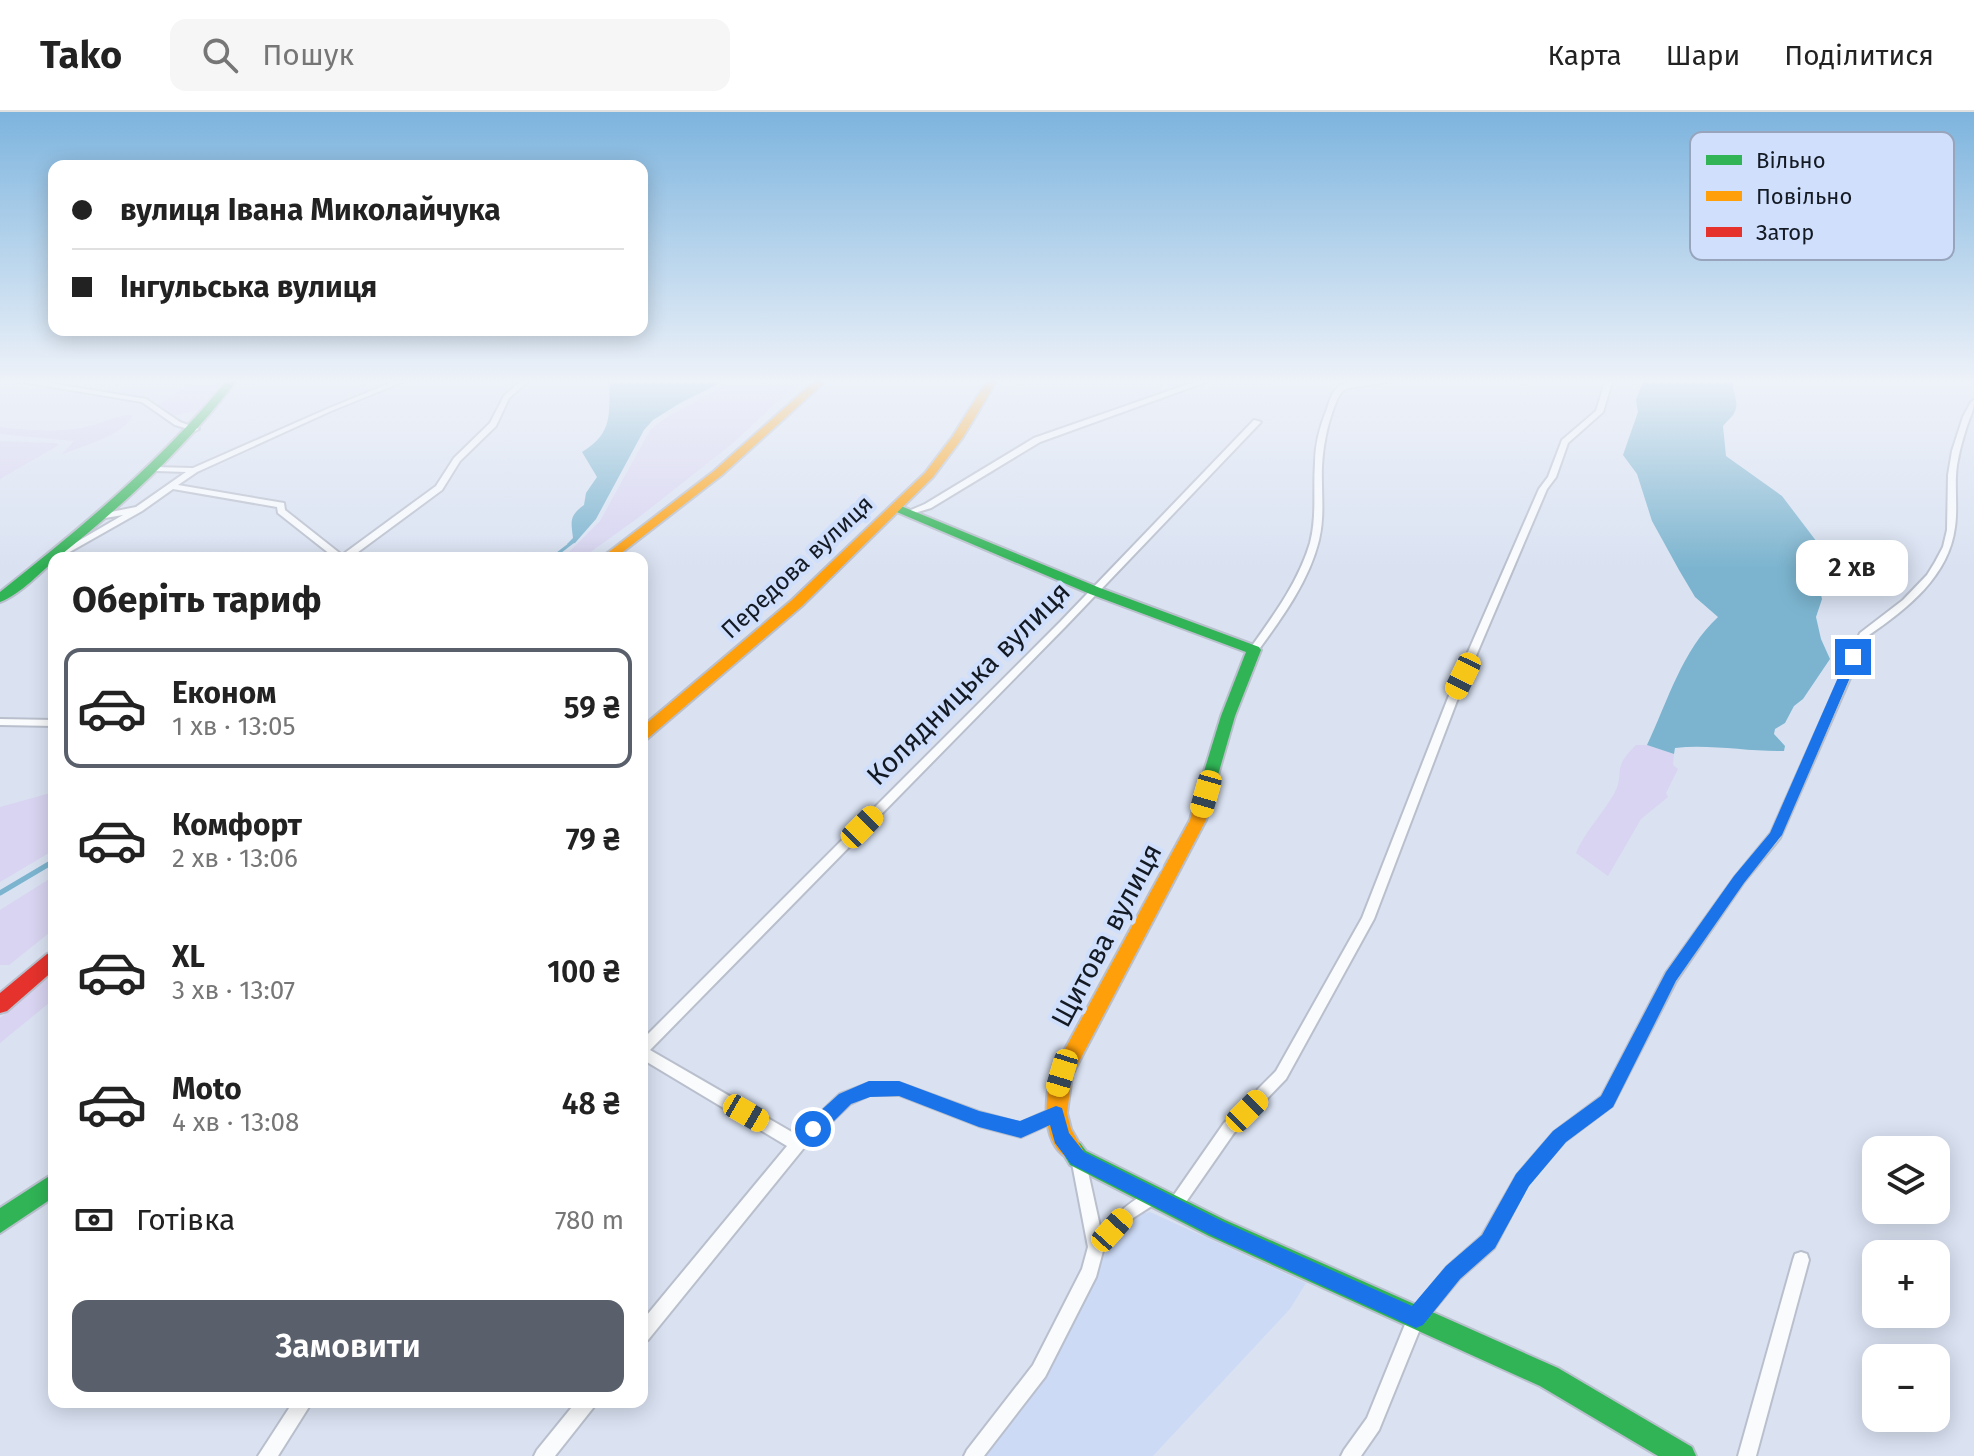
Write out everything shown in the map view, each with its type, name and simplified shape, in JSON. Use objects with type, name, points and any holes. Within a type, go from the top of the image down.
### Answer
[{"type":"street","points":[[55,552],[157,469],[183,442]]},
{"type":"street","points":[[63,552],[139,509],[194,470],[258,442]]},
{"type":"street","points":[[350,552],[439,488],[457,460],[475,442]]},
{"type":"street","points":[[615,552],[718,473],[753,442]]},
{"type":"street","name":"Передова вулиця","points":[[648,730],[902,510],[954,442]]},
{"type":"street","points":[[902,510],[928,506],[1034,442]]},
{"type":"street","name":"Колядницька вулиця","points":[[648,1044],[1238,442]]},
{"type":"street","name":"Щитова вулиця","points":[[1056,1114],[1055,1094],[1062,1073],[1198,820],[1228,716],[1254,650],[1302,576],[1319,502],[1316,477],[1320,442]]},
{"type":"street","points":[[1174,1207],[1229,1128],[1281,1075],[1368,919],[1453,698],[1543,489],[1552,477],[1559,453],[1567,442]]},
{"type":"street","points":[[1350,1456],[1373,1424],[1416,1318],[1453,1273],[1488,1242],[1522,1180],[1559,1137],[1607,1101],[1671,977],[1739,880],[1776,835],[1865,633],[1893,615],[1922,586],[1942,558],[1951,530],[1953,467],[1961,442]]},
{"type":"street","points":[[157,469],[194,470]]},
{"type":"street","points":[[171,486],[281,505],[281,511],[335,552]]},
{"type":"street","points":[[99,517],[139,509]]},
{"type":"street","name":"Колядницька вулиця","points":[[902,510],[1095,591],[1254,650]]},
{"type":"street","points":[[0,598],[48,558]]},
{"type":"street","points":[[38,566],[48,560]]},
{"type":"street","points":[[0,722],[48,723]]},
{"type":"street","points":[[0,1005],[48,964]]},
{"type":"street","name":"Колядницька вулиця","points":[[648,1054],[798,1144]]},
{"type":"street","points":[[648,1327],[798,1144],[845,1099],[869,1089],[899,1089],[979,1119],[1021,1130],[1056,1114],[1061,1137],[1078,1158],[1174,1207],[1549,1377],[1683,1456]]},
{"type":"street","points":[[973,1456],[1039,1371],[1090,1271],[1096,1247],[1078,1158]]},
{"type":"street","points":[[0,1222],[48,1188]]},
{"type":"street","points":[[1096,1247],[1128,1213],[1153,1197]]},
{"type":"street","points":[[1747,1456],[1801,1260]]},
{"type":"street","points":[[267,1456],[299,1408]]},
{"type":"street","points":[[543,1456],[582,1408]]},
{"type":"shaded area","points":[[0,442],[59,445],[0,479]]},
{"type":"shaded area","points":[[73,442],[95,442],[90,444],[61,455]]},
{"type":"shaded area","points":[[596,442],[638,442],[596,519],[575,543],[567,544],[573,538],[573,516],[584,505],[586,493],[597,477],[582,452]]},
{"type":"shaded area","points":[[644,442],[734,442],[590,552],[569,552],[600,521]]},
{"type":"shaded area","points":[[1628,442],[1725,442],[1726,456],[1782,496],[1823,550],[1816,574],[1822,599],[1816,617],[1830,659],[1803,699],[1794,706],[1785,723],[1775,729],[1774,734],[1785,746],[1784,751],[1689,747],[1675,748],[1674,754],[1647,745],[1685,660],[1718,617],[1695,597],[1679,570],[1652,521],[1637,474],[1623,455]]},
{"type":"shaded area","points":[[1636,745],[1647,745],[1674,754],[1673,765],[1678,769],[1666,793],[1668,797],[1641,819],[1608,876],[1576,853],[1614,794],[1623,760]]},
{"type":"shaded area","points":[[48,794],[48,854],[0,882],[0,807]]},
{"type":"shaded area","points":[[48,880],[48,934],[9,965],[0,965],[0,910]]},
{"type":"shaded area","points":[[48,978],[48,1004],[0,1043],[0,1018]]},
{"type":"shaded area","points":[[1150,1212],[1306,1283],[1290,1309],[1153,1456],[986,1456],[1047,1367],[1118,1229],[1130,1216]]},
{"type":"waterway","points":[[560,552],[574,541]]},
{"type":"waterway","points":[[0,893],[48,865]]},
{"type":"traffic: fast","points":[[56,552],[124,496],[179,442]]},
{"type":"traffic: fast","points":[[896,508],[1095,591],[1254,650],[1228,716],[1210,778]]},
{"type":"traffic: fast","points":[[0,598],[48,559]]},
{"type":"traffic: fast","points":[[1072,1150],[1078,1158],[1217,1228],[1549,1377],[1683,1456]]},
{"type":"traffic: fast","points":[[0,1222],[48,1188]]},
{"type":"traffic: slow","points":[[615,552],[718,473],[753,442]]},
{"type":"traffic: slow","points":[[648,730],[797,603],[929,475],[954,442]]},
{"type":"traffic: slow","points":[[1072,1150],[1061,1132],[1056,1113],[1062,1073],[1198,820],[1210,778]]},
{"type":"traffic: jam","points":[[0,1005],[48,964]]},
{"type":"route","points":[[813,1129],[845,1099],[869,1089],[899,1089],[979,1119],[1021,1130],[1056,1114],[1061,1137],[1078,1158],[1217,1228],[1416,1318],[1453,1273],[1488,1242],[1522,1180],[1559,1137],[1607,1101],[1671,977],[1739,880],[1776,835],[1853,657]]}]
